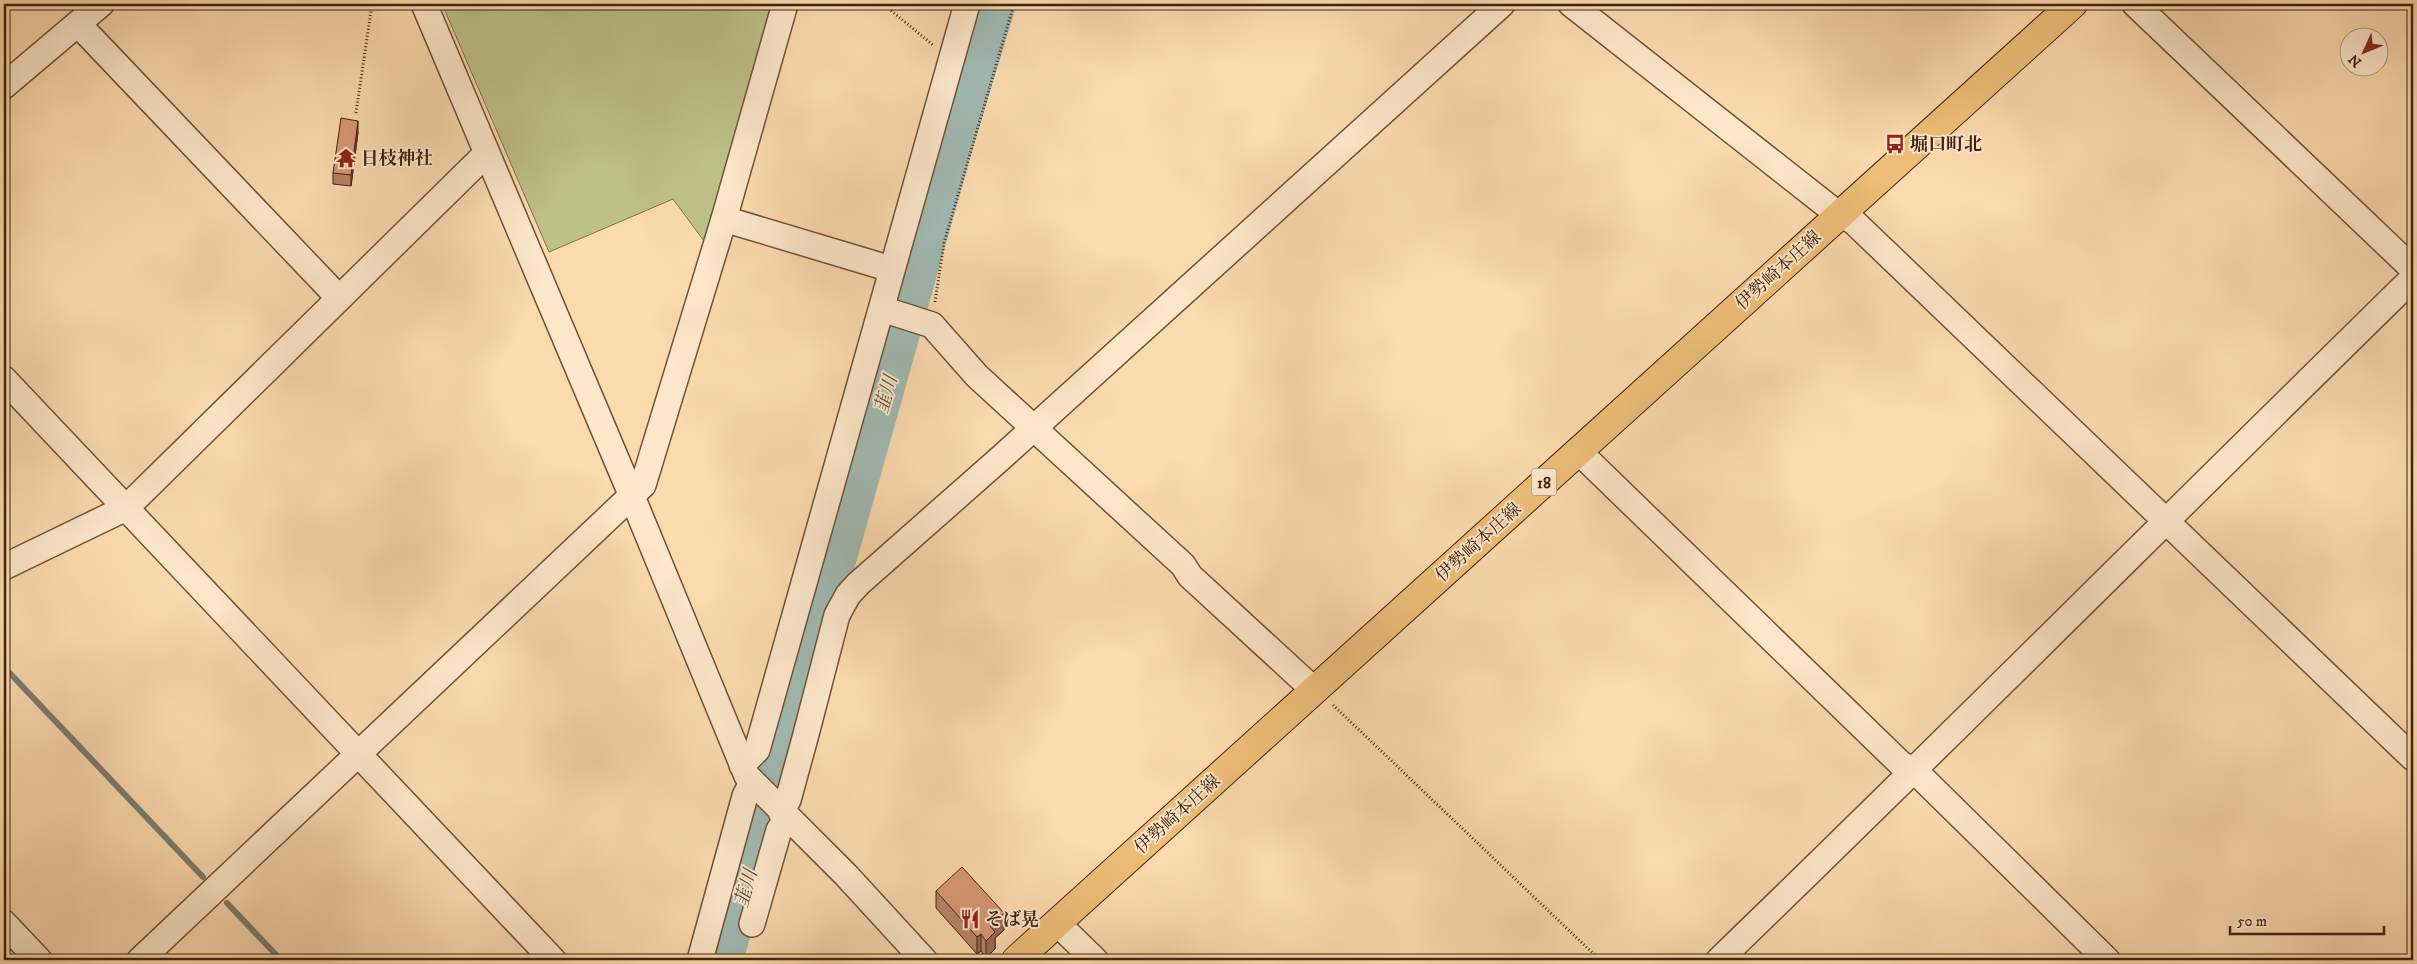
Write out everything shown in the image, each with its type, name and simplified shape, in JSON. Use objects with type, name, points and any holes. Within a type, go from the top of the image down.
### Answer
[{"type":"main road","name":"伊勢崎本庄線","points":[[1016,960],[2073,4]]},
{"type":"street","points":[[4,86],[101,4]]},
{"type":"street","points":[[424,4],[743,765],[784,815],[846,875],[924,960]]},
{"type":"street","points":[[140,960],[642,484],[724,219],[785,4]]},
{"type":"street","points":[[700,960],[746,796],[743,765],[757,750],[885,310],[891,268],[967,4]]},
{"type":"street","points":[[752,924],[784,815],[837,615],[848,595],[1502,4]]},
{"type":"street","points":[[1571,4],[1839,215],[1853,221],[2413,758]]},
{"type":"street","points":[[2135,4],[2413,269]]},
{"type":"street","points":[[78,24],[339,298]]},
{"type":"street","points":[[4,567],[126,508],[486,154]]},
{"type":"street","points":[[724,219],[891,268]]},
{"type":"street","points":[[1719,960],[1915,771],[2165,521],[2413,278]]},
{"type":"street","points":[[885,310],[928,323],[977,376],[1183,564],[1190,576],[1314,690]]},
{"type":"street","points":[[4,379],[357,755],[553,960]]},
{"type":"street","points":[[1578,451],[1901,764],[1915,771],[2108,960]]},
{"type":"street","points":[[4,923],[39,960]]},
{"type":"street","points":[[1057,923],[1094,960]]},
{"type":"path","points":[[356,113],[372,4]]},
{"type":"path","points":[[883,4],[951,58]]},
{"type":"path","points":[[928,323],[944,243],[1014,4]]},
{"type":"path","points":[[1314,690],[1332,704],[1600,960]]},
{"type":"green space","points":[[442,4],[565,4],[569,7],[572,4],[776,4],[707,245],[673,199],[549,252]]},
{"type":"building","name":"日枝神社","points":[[341,118],[358,121],[351,175],[333,173]]},
{"type":"building","points":[[962,867],[1004,913],[990,926],[995,932],[986,941],[981,934],[977,937],[936,891]]},
{"type":"waterway","name":"韮川","points":[[774,784],[954,145],[997,4]]},
{"type":"waterway","points":[[4,667],[203,877]]},
{"type":"waterway","name":"韮川","points":[[724,960],[765,815]]},
{"type":"waterway","points":[[227,903],[281,960]]},
{"type":"place","name":"堀口町北","points":[[1895,144]]},
{"type":"place","name":"日枝神社","points":[[346,158]]},
{"type":"place","name":"そば晃","points":[[970,919]]}]
